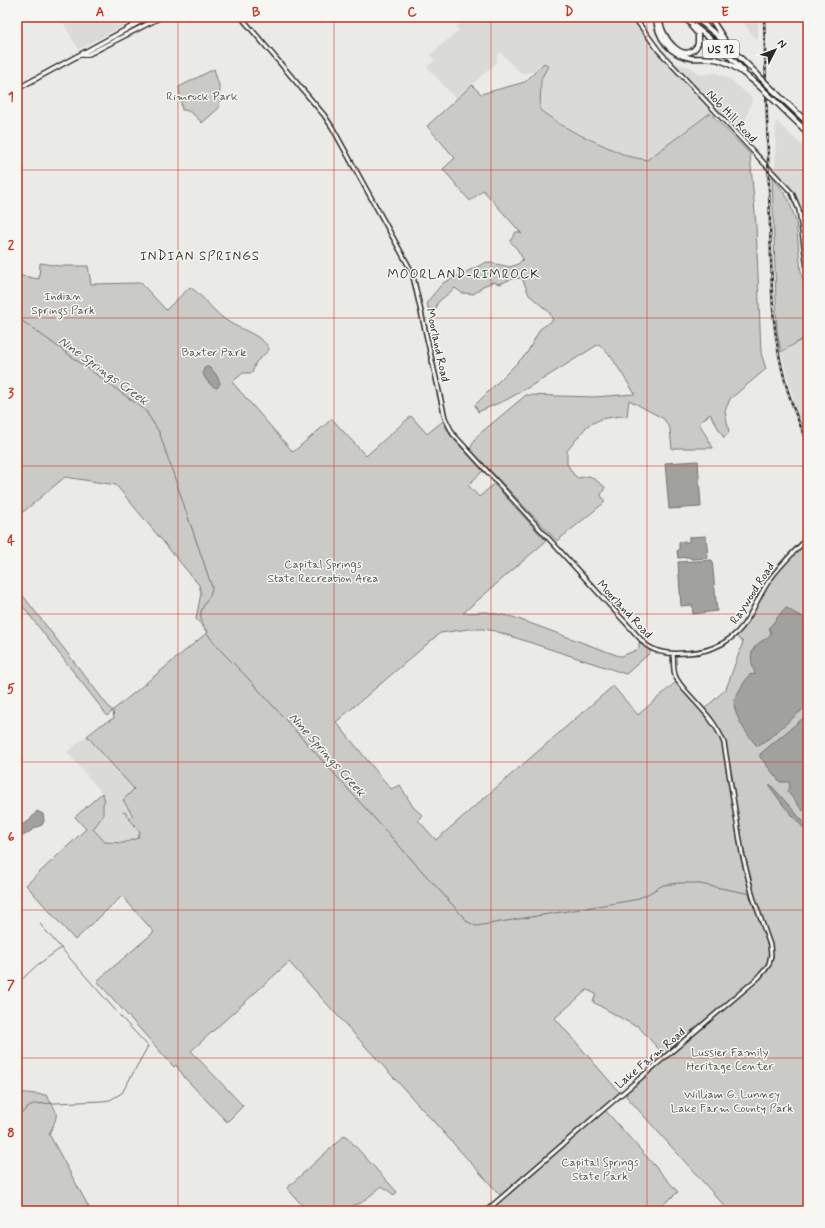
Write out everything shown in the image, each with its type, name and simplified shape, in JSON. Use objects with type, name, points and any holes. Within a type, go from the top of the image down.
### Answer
[{"type":"highway","points":[[656,17],[658,32],[662,40],[675,52],[691,58],[711,58],[724,62],[736,68],[756,83]]},
{"type":"highway","points":[[660,17],[661,27],[669,43],[682,52],[688,53],[697,48],[699,40],[695,30],[683,17]]},
{"type":"highway","name":"US 12","points":[[683,17],[718,45],[808,133]]},
{"type":"highway","name":"US 12","points":[[695,17],[726,43],[808,123]]},
{"type":"highway","points":[[710,17],[726,43]]},
{"type":"main road","points":[[17,89],[149,17]]},
{"type":"main road","points":[[80,55],[87,54],[161,17]]},
{"type":"street","name":"Moorland Road","points":[[241,17],[332,126],[412,272],[446,423],[453,434],[646,645],[653,650]]},
{"type":"street","name":"Nob Hill Road","points":[[634,17],[659,51],[790,190],[799,210],[808,275]]},
{"type":"street","name":"Raywood Road","points":[[653,650],[664,654],[702,652],[716,647],[730,639],[738,632],[748,619],[770,579],[794,551],[808,538]]},
{"type":"street","name":"Lake Farm Road","points":[[486,1211],[762,974],[769,964],[771,955],[770,945],[752,895],[739,838],[724,744],[711,720],[681,686],[674,671],[673,654]]},
{"type":"shaded area","points":[[64,17],[140,17],[79,49],[63,22]]},
{"type":"shaded area","points":[[467,17],[634,17],[669,62],[690,67],[700,75],[717,73],[731,80],[753,99],[739,136],[714,110],[647,160],[627,156],[558,123],[540,110],[541,79],[548,66],[544,63],[534,72],[523,73],[517,70],[500,52],[497,56],[497,62],[456,99],[427,67],[435,60],[430,55],[459,30],[456,27]]},
{"type":"shaded area","points":[[740,17],[758,17],[758,40],[751,33]]},
{"type":"shaded area","points":[[776,121],[808,151],[808,275],[801,217],[795,199],[775,175]]},
{"type":"shaded area","points":[[808,336],[808,435],[797,413],[781,352]]},
{"type":"shaded area","points":[[205,367],[210,368],[217,377],[220,384],[217,388],[207,381],[203,374]]},
{"type":"shaded area","points":[[698,461],[701,507],[669,509],[665,463]]},
{"type":"shaded area","points":[[706,536],[708,558],[678,558],[677,551],[679,550],[679,542],[689,542],[689,537]]},
{"type":"shaded area","points":[[712,560],[717,611],[693,614],[692,605],[681,606],[678,562]]},
{"type":"shaded area","points":[[787,608],[808,621],[808,705],[768,739],[757,746],[741,724],[735,711],[735,699],[749,675],[755,674],[751,656],[754,648],[757,644],[769,636],[771,633],[769,628],[784,609]]},
{"type":"shaded area","points":[[808,714],[808,807],[803,811],[787,791],[790,786],[789,782],[780,782],[760,757],[760,754]]},
{"type":"shaded area","points":[[87,736],[181,843],[135,884],[75,817],[102,793],[67,752]]},
{"type":"shaded area","points":[[770,784],[808,827],[808,833],[784,806],[770,787]]},
{"type":"shaded area","points":[[37,811],[43,814],[44,821],[42,825],[24,836],[17,838],[17,827],[29,821]]},
{"type":"green space","points":[[544,63],[548,66],[541,79],[540,110],[558,123],[576,133],[627,156],[647,160],[710,113],[750,154],[756,225],[761,353],[766,369],[730,399],[725,411],[729,432],[724,438],[710,414],[699,423],[713,448],[672,449],[670,429],[664,419],[629,400],[627,417],[620,416],[601,419],[587,426],[567,451],[567,464],[574,475],[578,478],[590,476],[605,487],[601,495],[605,502],[557,541],[470,449],[477,436],[526,395],[594,397],[635,394],[612,358],[599,344],[508,399],[478,412],[475,405],[527,353],[540,329],[553,320],[549,312],[529,295],[522,278],[511,279],[500,284],[493,282],[483,286],[474,294],[462,293],[455,288],[437,303],[436,309],[429,312],[427,302],[443,283],[487,262],[510,267],[518,264],[523,259],[510,241],[516,232],[522,234],[483,190],[470,201],[443,169],[455,158],[427,126],[472,85],[481,94],[525,82]]},
{"type":"green space","name":"Rimrock Park","points":[[214,69],[220,89],[219,108],[202,123],[190,112],[182,110],[179,87]]},
{"type":"green space","points":[[772,177],[789,200],[796,222],[801,272],[808,304],[808,336],[781,352],[777,331]]},
{"type":"green space","name":"Capital Springs State Recreation Area","points":[[40,263],[60,266],[88,266],[91,284],[140,282],[166,310],[190,287],[226,320],[259,338],[264,342],[269,350],[256,362],[252,373],[243,373],[232,382],[293,452],[332,419],[366,456],[411,416],[427,434],[443,421],[450,435],[483,471],[468,485],[479,497],[494,484],[546,541],[463,613],[486,612],[513,617],[619,656],[639,649],[639,642],[651,652],[626,674],[495,631],[469,629],[440,633],[336,722],[391,789],[400,785],[413,807],[422,815],[418,820],[436,840],[613,686],[638,715],[676,682],[702,711],[726,689],[743,642],[736,636],[746,624],[773,578],[787,561],[808,540],[808,1211],[729,1211],[626,1096],[628,1090],[743,994],[768,970],[772,959],[772,947],[754,894],[749,893],[766,937],[769,954],[769,961],[767,965],[758,976],[664,1055],[637,1025],[635,1026],[593,1002],[596,994],[587,990],[555,1018],[620,1093],[501,1196],[289,962],[191,1051],[243,1106],[227,1122],[185,1078],[176,1065],[174,1067],[97,981],[154,932],[122,896],[75,940],[26,885],[86,829],[75,817],[102,793],[105,800],[103,804],[103,816],[93,829],[105,842],[123,843],[138,838],[140,832],[129,819],[133,816],[123,800],[134,789],[87,736],[101,725],[114,718],[113,711],[107,716],[17,599],[17,588],[112,711],[208,632],[196,619],[201,593],[199,585],[116,485],[65,477],[17,517],[17,275],[39,279]]},
{"type":"green space","points":[[17,1092],[46,1095],[50,1101],[55,1110],[56,1118],[49,1134],[91,1211],[17,1211]]},
{"type":"green space","name":"Capital Springs State Park","points":[[605,1110],[678,1192],[655,1211],[488,1211]]},
{"type":"green space","points":[[345,1135],[397,1192],[394,1195],[382,1186],[361,1203],[353,1205],[345,1211],[307,1211],[287,1188]]},
{"type":"waterway","name":"Nine Springs Creek","points":[[17,317],[145,410],[159,432],[212,587],[210,595],[201,612],[201,620],[210,637],[468,922],[476,926],[634,900],[663,885],[679,883],[695,883],[751,894]]},
{"type":"waterway","points":[[123,812],[126,813],[127,817]]},
{"type":"waterway","points":[[40,924],[116,1011]]},
{"type":"waterway","points":[[17,984],[36,966],[61,948]]},
{"type":"waterway","points":[[17,1116],[33,1104],[102,1101],[110,1100],[122,1093],[148,1046],[119,1015]]},
{"type":"railway","points":[[764,17],[773,312],[782,369],[793,406],[808,442]]},
{"type":"district","name":"INDIAN SPRINGS","points":[[200,255]]},
{"type":"district","name":"MOORLAND-RIMROCK","points":[[464,273]]},
{"type":"park label","name":"Indian Springs Park","points":[[63,303]]},
{"type":"park label","name":"Baxter Park","points":[[214,352]]},
{"type":"park label","name":"Lussier Family Heritage Center","points":[[730,1059]]},
{"type":"park label","name":"William G. Lunney Lake Farm County Park","points":[[732,1101]]}]
